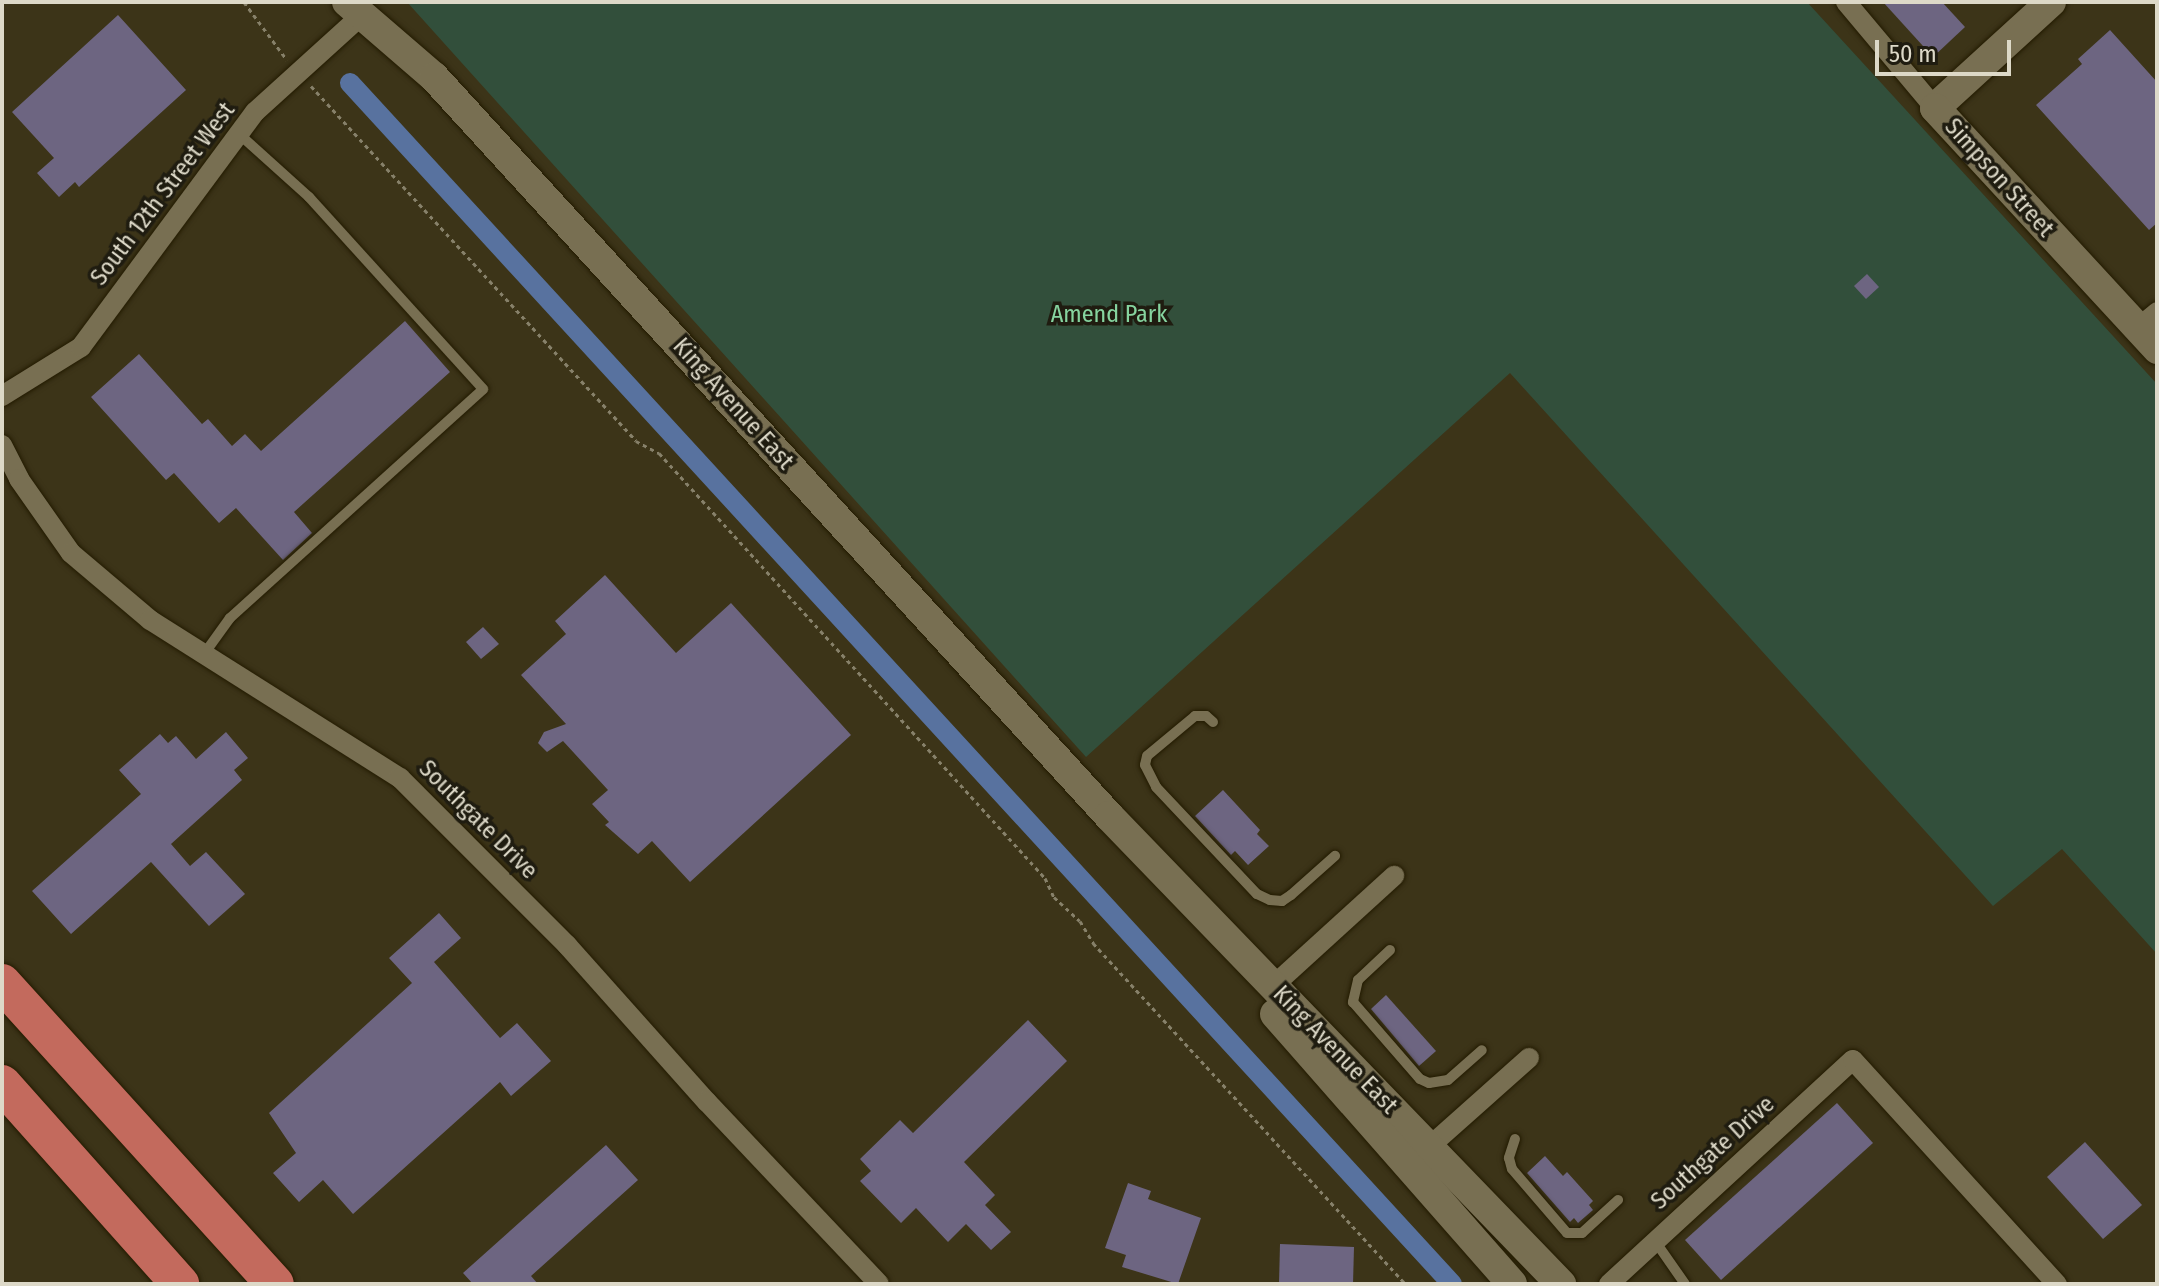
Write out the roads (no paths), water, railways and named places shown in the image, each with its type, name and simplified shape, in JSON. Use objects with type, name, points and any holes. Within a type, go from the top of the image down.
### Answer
[{"type":"highway","points":[[2,983],[275,1284]]},
{"type":"highway","points":[[2,1084],[180,1284]]},
{"type":"highway","points":[[225,1229],[282,1284]]},
{"type":"main road","points":[[1935,108],[2051,2]]},
{"type":"main road","name":"King Avenue East","points":[[354,8],[434,77],[1109,816],[1561,1284]]},
{"type":"main road","name":"Simpson Street","points":[[1935,108],[2150,330]]},
{"type":"main road","name":"King Avenue East","points":[[1109,816],[1320,1068],[1512,1284]]},
{"type":"street","name":"Simpson Street","points":[[1846,2],[1935,108]]},
{"type":"street","name":"South 12th Street West","points":[[2,396],[81,347],[255,112],[298,73],[354,8]]},
{"type":"street","name":"Southgate Drive","points":[[2,445],[19,479],[71,553],[150,620],[400,778],[567,945],[707,1102],[879,1284]]},
{"type":"street","points":[[1273,986],[1394,876]]},
{"type":"street","points":[[1429,1147],[1529,1058]]},
{"type":"street","name":"Southgate Drive","points":[[1609,1284],[1853,1060],[2057,1284]]},
{"type":"lane","points":[[204,654],[230,618],[483,389],[309,197],[239,134]]},
{"type":"lane","points":[[1213,722],[1206,716],[1195,716],[1147,756],[1145,765],[1156,787],[1257,894],[1270,900],[1282,901],[1291,895],[1335,856]]},
{"type":"lane","points":[[1390,950],[1358,980],[1353,1002],[1420,1079],[1429,1083],[1448,1080],[1482,1050]]},
{"type":"lane","points":[[1515,1139],[1509,1158],[1512,1169],[1567,1233],[1582,1233],[1618,1200]]},
{"type":"lane","points":[[1655,1241],[1685,1284]]},
{"type":"waterway","points":[[350,83],[1452,1284]]},
{"type":"park label","name":"Amend Park","points":[[1109,315]]}]
